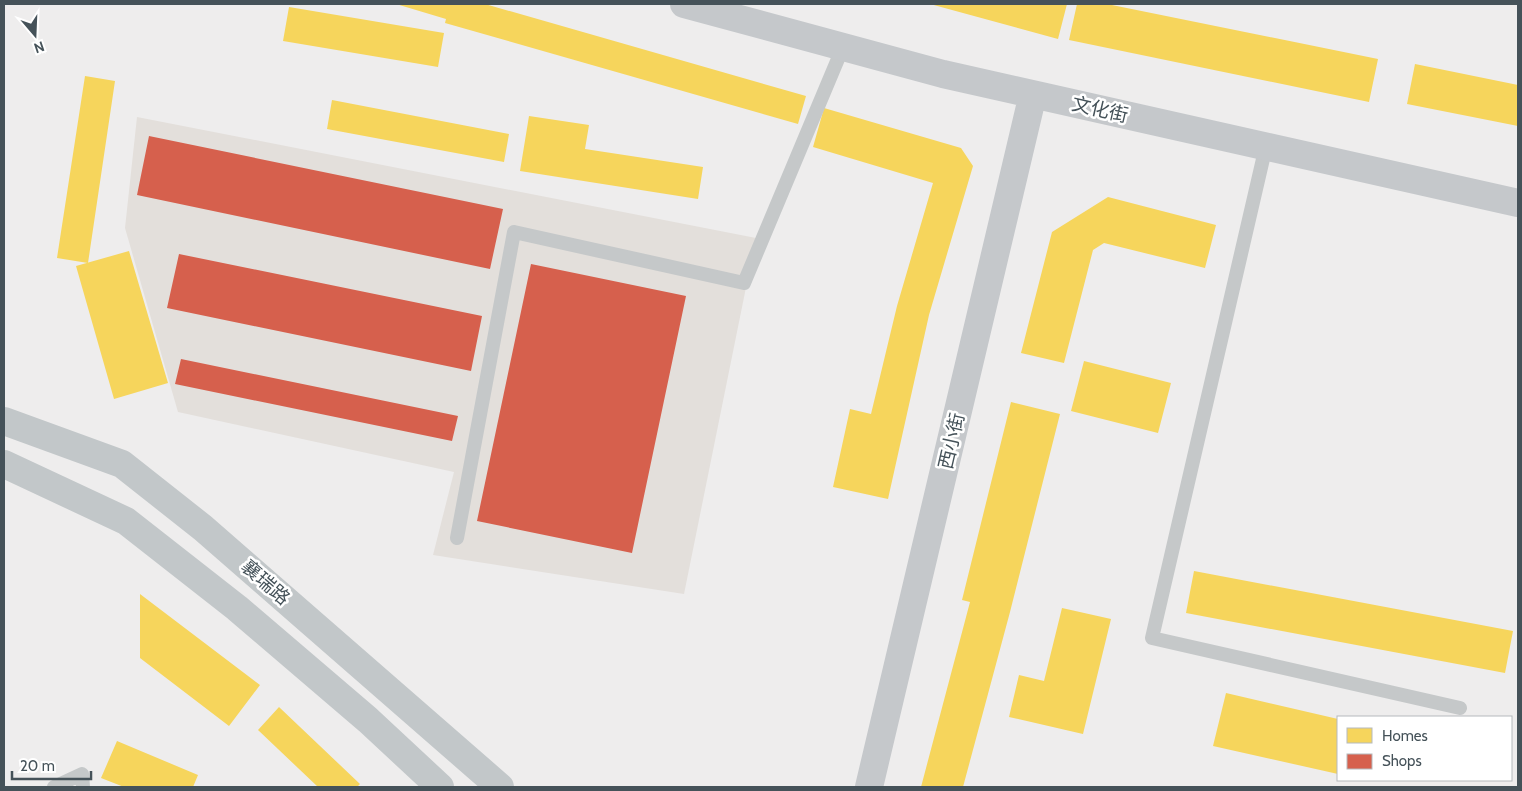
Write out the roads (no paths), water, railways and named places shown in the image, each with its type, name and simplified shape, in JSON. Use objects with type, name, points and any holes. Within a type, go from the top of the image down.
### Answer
[{"type":"main road","name":"文化街","points":[[684,4],[943,74],[1518,203]]},
{"type":"main road","name":"西小街","points":[[869,787],[1033,94]]},
{"type":"main road","name":"襄瑞路","points":[[4,421],[122,464],[203,528],[500,787]]},
{"type":"main road","name":"襄瑞路","points":[[4,464],[126,521],[244,614],[368,720],[440,787]]},
{"type":"lane","points":[[457,538],[514,232],[744,283],[843,47]]},
{"type":"lane","points":[[1266,146],[1152,638],[1460,708]]},
{"type":"lane","points":[[54,787],[82,774],[83,787]]}]
